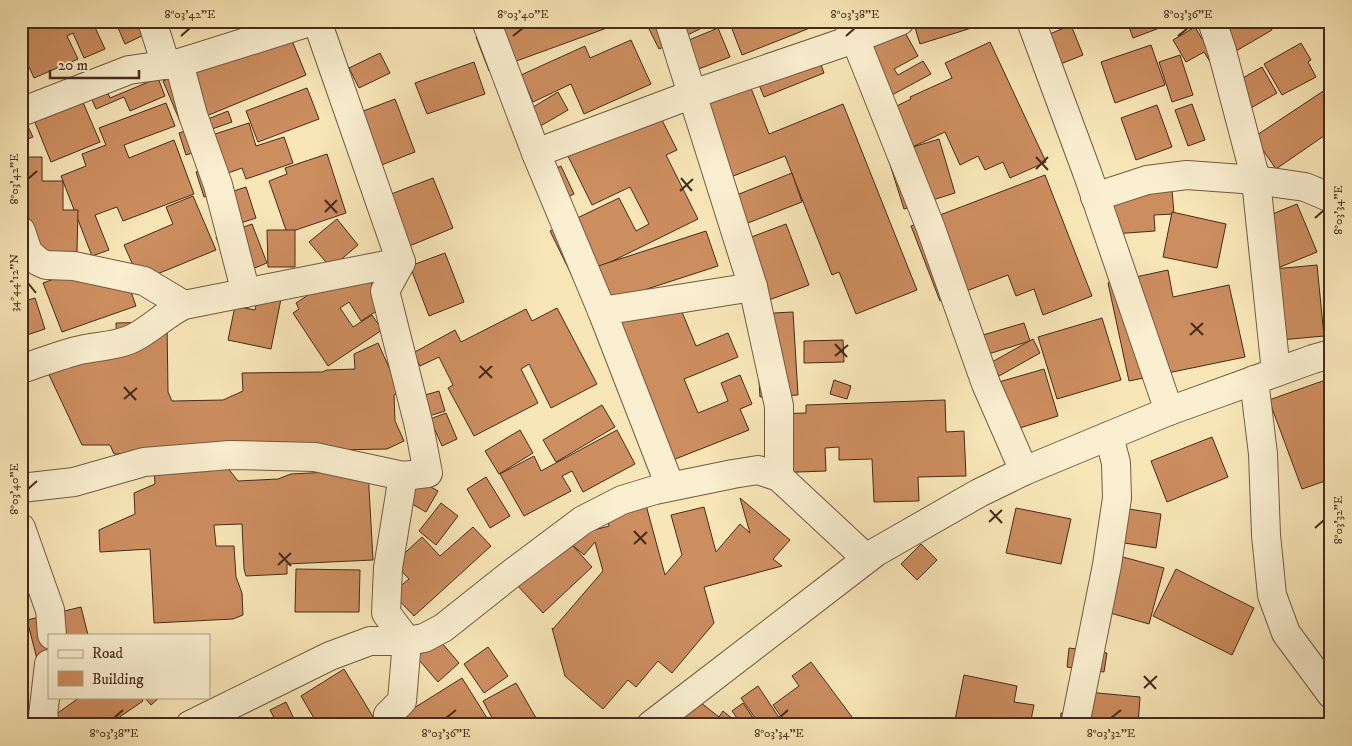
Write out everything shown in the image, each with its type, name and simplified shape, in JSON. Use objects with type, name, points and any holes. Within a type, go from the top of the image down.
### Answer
[{"type":"street","points":[[152,21],[173,64],[218,185],[246,293]]},
{"type":"street","points":[[21,112],[129,70],[173,64],[312,21]]},
{"type":"street","points":[[21,488],[74,482],[144,462],[230,455],[315,457],[403,476],[428,473],[419,426],[385,291],[401,262],[317,21]]},
{"type":"street","points":[[486,21],[536,153],[602,311],[670,486]]},
{"type":"street","points":[[669,21],[753,287],[779,406],[779,477]]},
{"type":"street","points":[[536,153],[693,94],[851,30],[900,21]]},
{"type":"street","points":[[1031,21],[1095,196],[1169,411]]},
{"type":"street","points":[[1212,21],[1222,51],[1256,180],[1265,376],[1263,454],[1266,535],[1272,595],[1286,633],[1331,694]]},
{"type":"street","points":[[851,30],[930,226],[986,384],[1024,471]]},
{"type":"street","points":[[1095,196],[1148,180],[1187,175],[1256,180],[1305,187],[1331,198]]},
{"type":"street","points":[[21,231],[28,252],[39,262],[46,265],[74,266],[144,280],[184,305]]},
{"type":"street","points":[[21,370],[77,351],[115,345],[130,340],[147,330],[171,311],[184,305],[401,262]]},
{"type":"street","points":[[602,311],[753,287]]},
{"type":"street","points":[[651,725],[866,558],[979,493],[1024,471],[1169,411],[1331,354]]},
{"type":"street","points":[[1076,725],[1117,498],[1116,463],[1109,436]]},
{"type":"street","points":[[190,725],[330,656],[370,642],[407,641],[424,638],[443,628],[583,520],[622,500],[670,486],[758,470],[779,477],[866,558]]},
{"type":"street","points":[[391,725],[388,715],[402,701],[407,641],[386,613],[388,568],[403,476]]},
{"type":"street","points":[[21,528],[50,610],[52,634]]},
{"type":"street","points":[[46,725],[43,716],[48,673]]},
{"type":"building","points":[[24,21],[92,21],[105,49],[84,58],[73,33],[67,36],[78,59],[34,78],[21,49],[21,23]]},
{"type":"building","points":[[115,21],[173,21],[125,44]]},
{"type":"building","points":[[284,21],[306,75],[182,126],[163,81],[225,56]]},
{"type":"building","points":[[474,21],[626,21],[489,71],[476,37],[479,36]]},
{"type":"building","points":[[645,21],[716,21],[659,49]]},
{"type":"building","points":[[729,21],[813,21],[815,26],[742,55]]},
{"type":"building","points":[[913,21],[991,21],[991,22],[920,44]]},
{"type":"building","points":[[1127,21],[1178,21],[1133,38]]},
{"type":"building","points":[[1232,21],[1267,21],[1272,30],[1212,65],[1204,52],[1186,62],[1173,40],[1195,27],[1202,39]]},
{"type":"building","points":[[1071,25],[1083,55],[1043,71],[1031,42]]},
{"type":"building","points":[[902,27],[918,56],[894,69],[898,75],[923,61],[931,74],[877,103],[849,53]]},
{"type":"building","points":[[718,28],[730,57],[683,75],[672,47]]},
{"type":"building","points":[[631,40],[651,84],[584,114],[571,84],[533,102],[521,75],[585,46],[590,58]]},
{"type":"building","points":[[990,42],[1046,162],[1010,178],[1003,162],[985,170],[978,156],[960,165],[945,132],[895,155],[876,116],[911,99],[910,97],[952,78],[945,63]]},
{"type":"building","points":[[813,43],[824,73],[764,97],[752,68]]},
{"type":"building","points":[[1301,43],[1311,60],[1308,62],[1316,77],[1282,95],[1264,64]]},
{"type":"building","points":[[1151,45],[1165,85],[1115,103],[1101,62]]},
{"type":"building","points":[[380,53],[390,73],[359,88],[349,68]]},
{"type":"building","points":[[1180,55],[1193,95],[1172,102],[1159,62]]},
{"type":"building","points":[[474,62],[485,94],[427,114],[415,83]]},
{"type":"building","points":[[1262,67],[1277,93],[1244,112],[1229,86]]},
{"type":"building","points":[[158,78],[165,96],[130,111],[124,97],[96,109],[86,86],[102,80],[110,98]]},
{"type":"building","points":[[747,78],[769,134],[843,104],[917,290],[856,314],[839,272],[832,275],[785,156],[710,185],[689,102]]},
{"type":"building","points":[[1331,86],[1331,131],[1276,169],[1254,137]]},
{"type":"building","points":[[307,88],[319,119],[258,142],[246,111]]},
{"type":"building","points":[[558,92],[568,110],[525,135],[515,118]]},
{"type":"building","points":[[395,99],[415,152],[379,166],[358,113]]},
{"type":"building","points":[[82,100],[100,142],[51,162],[34,120]]},
{"type":"building","points":[[166,103],[175,126],[124,145],[129,158],[174,140],[194,194],[123,221],[117,207],[95,215],[109,250],[92,256],[61,176],[86,166],[82,154],[106,145],[99,128]]},
{"type":"building","points":[[1192,104],[1205,140],[1188,146],[1175,110]]},
{"type":"building","points":[[1157,105],[1172,147],[1136,160],[1121,118]]},
{"type":"building","points":[[657,110],[677,150],[666,155],[698,219],[574,280],[550,231],[619,198],[636,231],[649,224],[630,187],[592,205],[567,154]]},
{"type":"building","points":[[228,111],[232,122],[212,129],[208,119]]},
{"type":"building","points":[[21,112],[33,137],[21,142]]},
{"type":"building","points":[[249,123],[256,146],[284,137],[293,163],[246,179],[242,168],[228,173],[215,134]]},
{"type":"building","points":[[200,126],[208,148],[186,155],[179,133]]},
{"type":"building","points":[[939,139],[955,193],[904,209],[887,155]]},
{"type":"building","points":[[327,154],[346,213],[287,233],[269,181],[287,174],[285,168]]},
{"type":"building","points":[[21,157],[42,157],[42,181],[63,181],[63,210],[78,210],[77,252],[21,252]]},
{"type":"building","points":[[216,166],[223,191],[204,197],[196,172]]},
{"type":"building","points":[[561,166],[574,194],[554,203],[542,175]]},
{"type":"building","points":[[792,173],[802,202],[740,226],[729,198]]},
{"type":"building","points":[[1045,175],[1092,296],[1043,315],[1034,289],[1016,296],[1008,275],[940,301],[911,226]]},
{"type":"building","points":[[433,178],[453,228],[407,247],[386,196]]},
{"type":"building","points":[[246,187],[256,218],[219,230],[209,199]]},
{"type":"building","points":[[1172,190],[1174,214],[1154,215],[1155,231],[1099,235],[1095,196]]},
{"type":"building","points":[[193,196],[216,250],[140,281],[124,245],[173,224],[166,207]]},
{"type":"building","points":[[1297,204],[1317,252],[1268,272],[1248,224]]},
{"type":"building","points":[[1172,212],[1226,224],[1217,268],[1163,257]]},
{"type":"building","points":[[337,219],[358,245],[331,268],[309,242]]},
{"type":"building","points":[[252,224],[267,263],[232,277],[216,237]]},
{"type":"building","points":[[786,224],[809,285],[753,306],[730,245]]},
{"type":"building","points":[[267,230],[295,230],[295,267],[268,267]]},
{"type":"building","points":[[706,231],[718,266],[607,302],[595,267]]},
{"type":"building","points":[[445,253],[464,302],[429,316],[410,266]]},
{"type":"building","points":[[98,263],[125,275],[136,306],[62,332],[43,283]]},
{"type":"building","points":[[357,263],[386,305],[361,321],[349,302],[340,308],[353,327],[372,315],[382,330],[328,366],[293,313],[299,309],[296,303]]},
{"type":"building","points":[[1317,265],[1324,336],[1269,341],[1263,270]]},
{"type":"building","points":[[1168,270],[1173,297],[1229,285],[1245,357],[1129,381],[1108,283]]},
{"type":"building","points":[[258,295],[281,299],[271,349],[228,340],[235,306],[255,310]]},
{"type":"building","points":[[35,298],[45,329],[21,337],[21,302]]},
{"type":"building","points":[[677,300],[696,346],[728,333],[738,357],[684,379],[698,413],[728,401],[721,383],[740,375],[752,404],[740,409],[749,430],[655,467],[609,327]]},
{"type":"building","points":[[557,308],[597,384],[551,408],[529,364],[521,369],[538,403],[474,436],[448,388],[453,385],[439,357],[420,366],[413,353],[455,330],[461,342],[526,309],[532,321]]},
{"type":"building","points":[[793,312],[798,395],[760,397],[755,314]]},
{"type":"building","points":[[1102,318],[1121,380],[1057,399],[1038,337]]},
{"type":"building","points":[[167,322],[168,392],[172,401],[223,400],[243,391],[242,373],[322,372],[327,370],[355,369],[354,354],[378,343],[400,392],[394,395],[395,421],[404,441],[387,449],[114,454],[110,445],[82,445],[43,362],[117,347],[116,323]]},
{"type":"building","points":[[1024,323],[1030,341],[982,356],[976,337]]},
{"type":"building","points":[[1033,339],[1040,353],[999,376],[992,362]]},
{"type":"building","points":[[843,340],[844,362],[804,363],[804,341]]},
{"type":"building","points":[[1044,369],[1058,416],[1007,432],[992,384]]},
{"type":"building","points":[[1331,378],[1331,479],[1302,489],[1269,400]]},
{"type":"building","points":[[834,380],[851,386],[847,399],[830,394]]},
{"type":"building","points":[[439,391],[445,411],[429,416],[422,396]]},
{"type":"building","points":[[945,400],[946,432],[964,431],[966,476],[918,477],[919,501],[874,502],[872,459],[839,460],[839,447],[825,448],[826,471],[770,473],[768,414],[806,413],[806,405]]},
{"type":"building","points":[[602,405],[615,427],[556,462],[543,440]]},
{"type":"building","points":[[446,413],[457,439],[442,446],[430,419]]},
{"type":"building","points":[[520,430],[533,453],[499,474],[485,451]]},
{"type":"building","points":[[617,430],[635,464],[583,492],[572,471],[562,476],[571,491],[524,516],[500,474],[534,456],[541,471]]},
{"type":"building","points":[[1212,437],[1228,477],[1167,502],[1151,461]]},
{"type":"building","points":[[223,462],[238,481],[278,479],[291,474],[368,470],[373,560],[287,564],[287,574],[246,576],[242,524],[214,525],[216,546],[234,546],[236,577],[242,593],[243,615],[233,619],[154,623],[150,549],[100,552],[99,530],[135,514],[134,493],[155,484],[154,466]]},
{"type":"building","points":[[486,477],[510,516],[490,528],[467,489]]},
{"type":"building","points":[[417,479],[438,491],[426,512],[405,500]]},
{"type":"building","points":[[643,494],[665,575],[682,555],[671,515],[704,507],[716,552],[740,524],[750,533],[740,498],[790,540],[773,559],[782,566],[704,587],[714,623],[672,673],[658,661],[636,687],[628,680],[603,709],[565,676],[552,628],[603,571],[595,542],[584,555],[564,538],[609,526],[603,505]]},
{"type":"building","points":[[441,503],[458,516],[436,545],[419,531]]},
{"type":"building","points":[[1116,507],[1161,514],[1156,548],[1112,541]]},
{"type":"building","points":[[1016,508],[1071,519],[1061,564],[1006,553]]},
{"type":"building","points":[[473,527],[491,546],[414,616],[392,593],[409,579],[394,563],[422,537],[440,556]]},
{"type":"building","points":[[564,536],[592,567],[543,613],[514,582]]},
{"type":"building","points":[[921,544],[937,560],[917,580],[901,564]]},
{"type":"building","points":[[1104,552],[1164,568],[1149,624],[1089,607]]},
{"type":"building","points":[[296,569],[360,570],[359,612],[295,612]]},
{"type":"building","points":[[1176,569],[1254,608],[1232,655],[1153,616]]},
{"type":"building","points":[[81,607],[88,634],[48,634],[48,660],[38,663],[27,620]]},
{"type":"building","points":[[435,635],[459,663],[438,682],[413,653]]},
{"type":"building","points":[[488,647],[508,676],[484,693],[464,664]]},
{"type":"building","points":[[1069,648],[1107,653],[1104,672],[1067,667]]},
{"type":"building","points":[[811,662],[858,725],[787,725],[773,705],[799,686],[792,676]]},
{"type":"building","points":[[344,669],[378,725],[343,725],[339,719],[330,725],[318,725],[301,696]]},
{"type":"building","points":[[964,675],[1017,686],[1014,702],[1034,705],[1030,725],[954,725]]},
{"type":"building","points":[[462,678],[487,718],[477,725],[402,725],[398,718]]},
{"type":"building","points":[[516,683],[540,725],[496,725],[483,701]]},
{"type":"building","points":[[758,686],[784,725],[760,725],[741,698]]},
{"type":"building","points":[[682,688],[719,717],[723,711],[740,725],[652,725]]},
{"type":"building","points":[[1077,691],[1140,697],[1138,725],[1060,725],[1061,713],[1076,714]]},
{"type":"building","points":[[79,698],[141,698],[143,701],[108,725],[41,725]]},
{"type":"building","points":[[145,698],[159,698],[151,705]]},
{"type":"building","points":[[286,702],[296,723],[299,722],[301,725],[278,725],[270,710]]},
{"type":"building","points":[[743,703],[758,725],[742,725],[732,711]]}]
